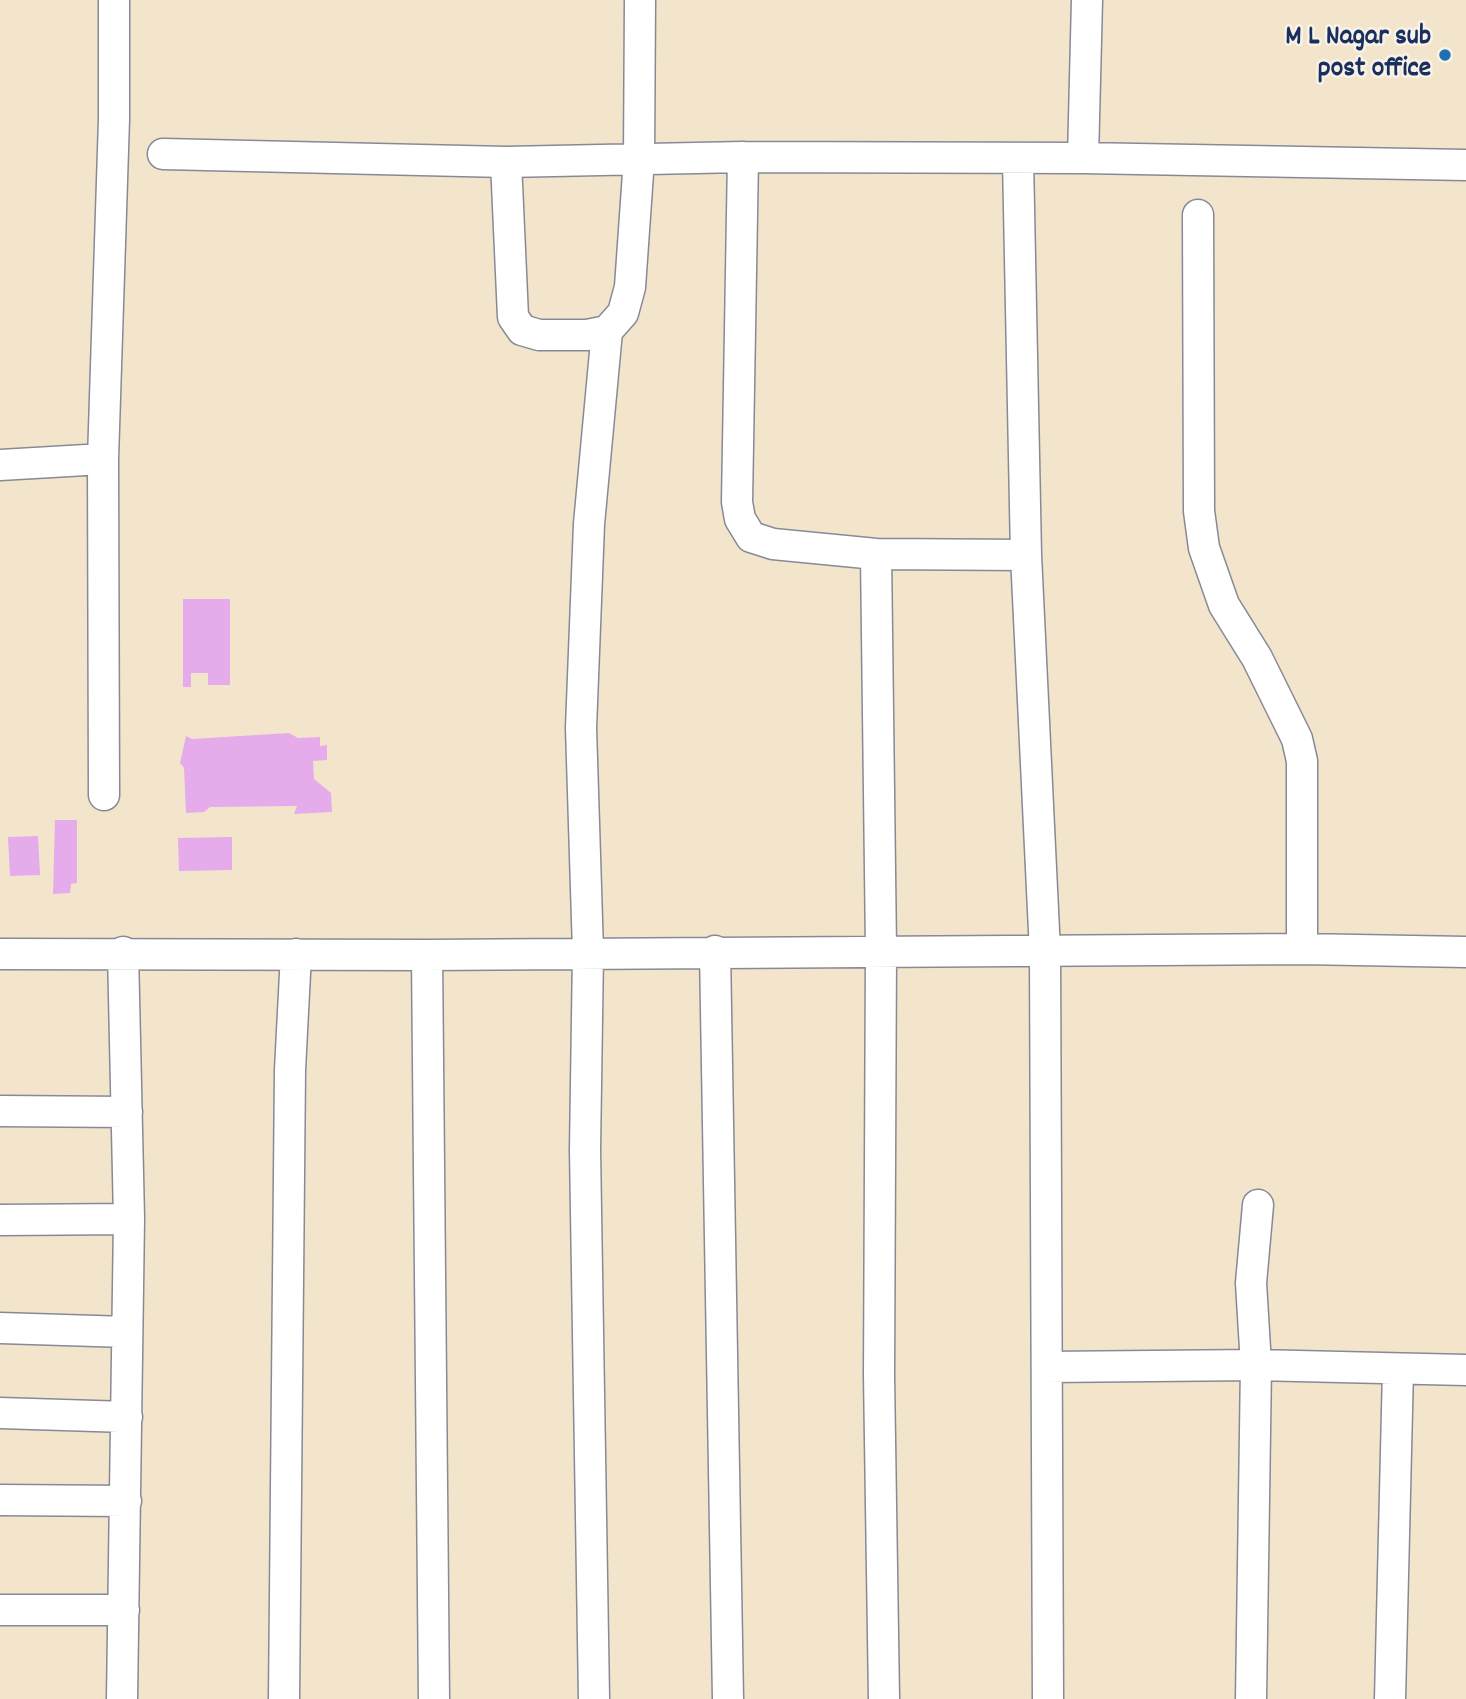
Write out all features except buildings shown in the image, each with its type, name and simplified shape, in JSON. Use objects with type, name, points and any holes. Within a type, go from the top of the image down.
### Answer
[{"type":"street","points":[[104,795],[103,459],[114,120],[114,0]]},
{"type":"street","points":[[594,1699],[585,1150],[589,953],[581,728],[589,524],[607,331],[623,313],[631,287],[639,159],[640,0]]},
{"type":"street","points":[[1083,158],[1087,0]]},
{"type":"street","points":[[163,154],[506,162],[743,157],[1083,158],[1466,165]]},
{"type":"street","points":[[743,157],[737,502],[740,519],[751,537],[773,544],[876,554],[1026,555]]},
{"type":"street","points":[[1018,159],[1026,555],[1045,952],[1048,1699]]},
{"type":"street","points":[[506,162],[513,317],[522,330],[539,335],[587,335],[607,331]]},
{"type":"street","points":[[1198,215],[1199,511],[1203,548],[1224,605],[1257,658],[1297,739],[1303,761],[1303,949]]},
{"type":"street","points":[[0,465],[103,459]]},
{"type":"street","points":[[876,554],[881,950],[879,1375],[884,1699]]},
{"type":"street","points":[[0,954],[427,955],[1303,949],[1466,952]]},
{"type":"street","points":[[715,951],[728,1699]]},
{"type":"street","points":[[122,953],[129,1219],[122,1699]]},
{"type":"street","points":[[284,1699],[290,1070],[296,954]]},
{"type":"street","points":[[427,955],[434,1699]]},
{"type":"street","points":[[0,1111],[127,1112]]},
{"type":"street","points":[[1251,1699],[1256,1365],[1251,1283],[1258,1205]]},
{"type":"street","points":[[0,1220],[129,1219]]},
{"type":"street","points":[[0,1328],[127,1332]]},
{"type":"street","points":[[1047,1367],[1256,1365],[1466,1370]]},
{"type":"street","points":[[1390,1699],[1398,1369]]},
{"type":"street","points":[[0,1413],[127,1417]]},
{"type":"street","points":[[0,1500],[126,1502]]},
{"type":"street","points":[[0,1610],[124,1610]]},
{"type":"place","name":"M L Nagar sub post office","points":[[1445,55]]}]
